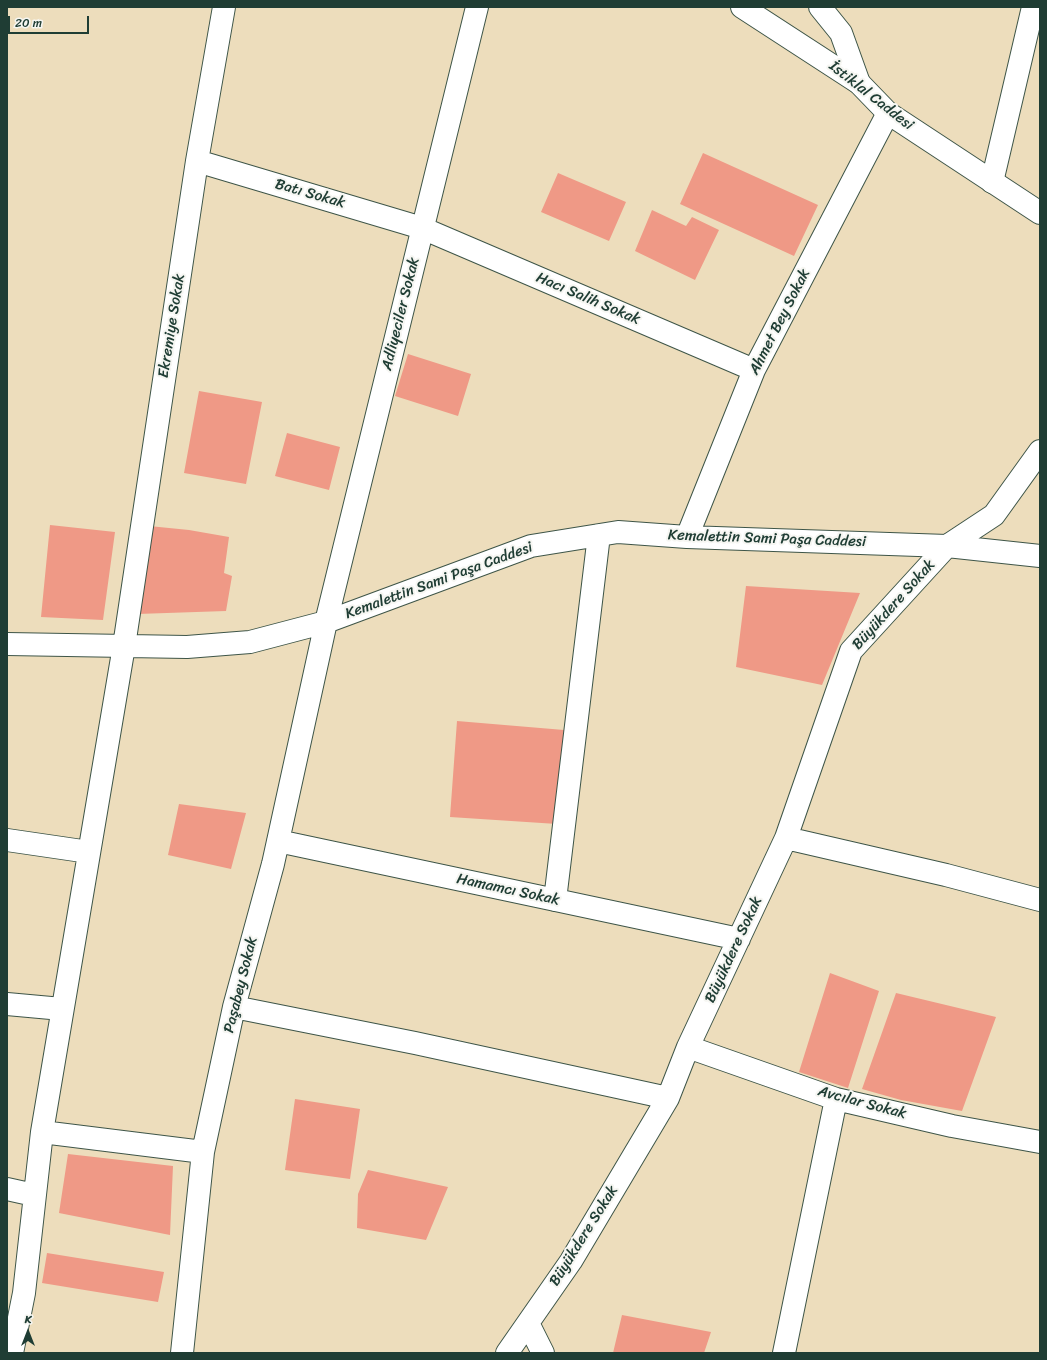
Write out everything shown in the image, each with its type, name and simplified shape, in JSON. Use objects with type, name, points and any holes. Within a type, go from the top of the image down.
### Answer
[{"type":"street","name":"Ekremiye Sokak","points":[[12,1353],[24,1294],[42,1132],[124,646],[197,161],[224,7]]},
{"type":"street","name":"Adliyeciler Sokak","points":[[326,622],[477,7]]},
{"type":"street","name":"İstiklal Caddesi","points":[[742,7],[859,83],[888,113],[1040,213]]},
{"type":"street","points":[[820,7],[841,33],[859,83]]},
{"type":"street","points":[[992,182],[1033,7]]},
{"type":"street","points":[[819,57],[841,33]]},
{"type":"street","name":"Ahmet Bey Sokak","points":[[686,538],[754,370],[888,113]]},
{"type":"street","name":"Batı Sokak","points":[[197,161],[422,228]]},
{"type":"street","name":"Hacı Salih Sokak","points":[[422,228],[754,370]]},
{"type":"street","name":"Büyükdere Sokak","points":[[507,1353],[571,1261],[668,1098],[688,1047],[786,838],[851,651],[947,546],[994,515],[1040,451]]},
{"type":"street","name":"Kemalettin Sami Paşa Caddesi","points":[[7,644],[187,647],[250,642],[326,622],[531,546],[618,532],[686,538],[947,546],[1040,556]]},
{"type":"street","points":[[555,900],[599,535]]},
{"type":"street","name":"Paşabey Sokak","points":[[182,1353],[203,1152],[234,1008],[278,841],[326,622]]},
{"type":"street","points":[[786,838],[946,875],[1040,900]]},
{"type":"street","points":[[7,840],[89,852]]},
{"type":"street","name":"Hamamcı Sokak","points":[[278,841],[739,939]]},
{"type":"street","points":[[7,1004],[62,1009]]},
{"type":"street","points":[[234,1008],[423,1045],[668,1098]]},
{"type":"street","name":"Avcılar Sokak","points":[[688,1047],[836,1099],[952,1126],[1040,1142]]},
{"type":"street","points":[[784,1353],[836,1099]]},
{"type":"street","points":[[42,1132],[203,1152]]},
{"type":"street","points":[[7,1189],[34,1195]]},
{"type":"street","points":[[528,1324],[543,1353]]},
{"type":"building","points":[[703,153],[818,205],[794,256],[680,204]]},
{"type":"building","points":[[558,173],[626,202],[609,241],[541,212]]},
{"type":"building","points":[[652,210],[686,226],[692,217],[719,230],[695,280],[635,251]]},
{"type":"building","points":[[408,354],[471,374],[458,416],[395,396]]},
{"type":"building","points":[[199,391],[262,402],[246,484],[184,473]]},
{"type":"building","points":[[287,433],[340,447],[329,490],[275,476]]},
{"type":"building","points":[[50,525],[115,532],[103,620],[41,617]]},
{"type":"building","points":[[149,526],[189,530],[229,537],[224,573],[232,576],[226,611],[137,614]]},
{"type":"building","points":[[746,586],[860,593],[822,685],[736,667]]},
{"type":"building","points":[[457,721],[564,730],[557,824],[450,817]]},
{"type":"building","points":[[179,804],[246,813],[231,869],[168,855]]},
{"type":"building","points":[[830,973],[879,991],[848,1088],[799,1072]]},
{"type":"building","points":[[896,993],[996,1017],[962,1111],[901,1100],[862,1089]]},
{"type":"building","points":[[295,1099],[360,1109],[350,1179],[285,1170]]},
{"type":"building","points":[[68,1154],[173,1166],[170,1235],[59,1213]]},
{"type":"building","points":[[368,1170],[448,1187],[426,1240],[357,1228],[358,1194]]},
{"type":"building","points":[[47,1253],[164,1272],[158,1302],[42,1283]]},
{"type":"building","points":[[622,1315],[711,1332],[704,1353],[613,1353]]}]
